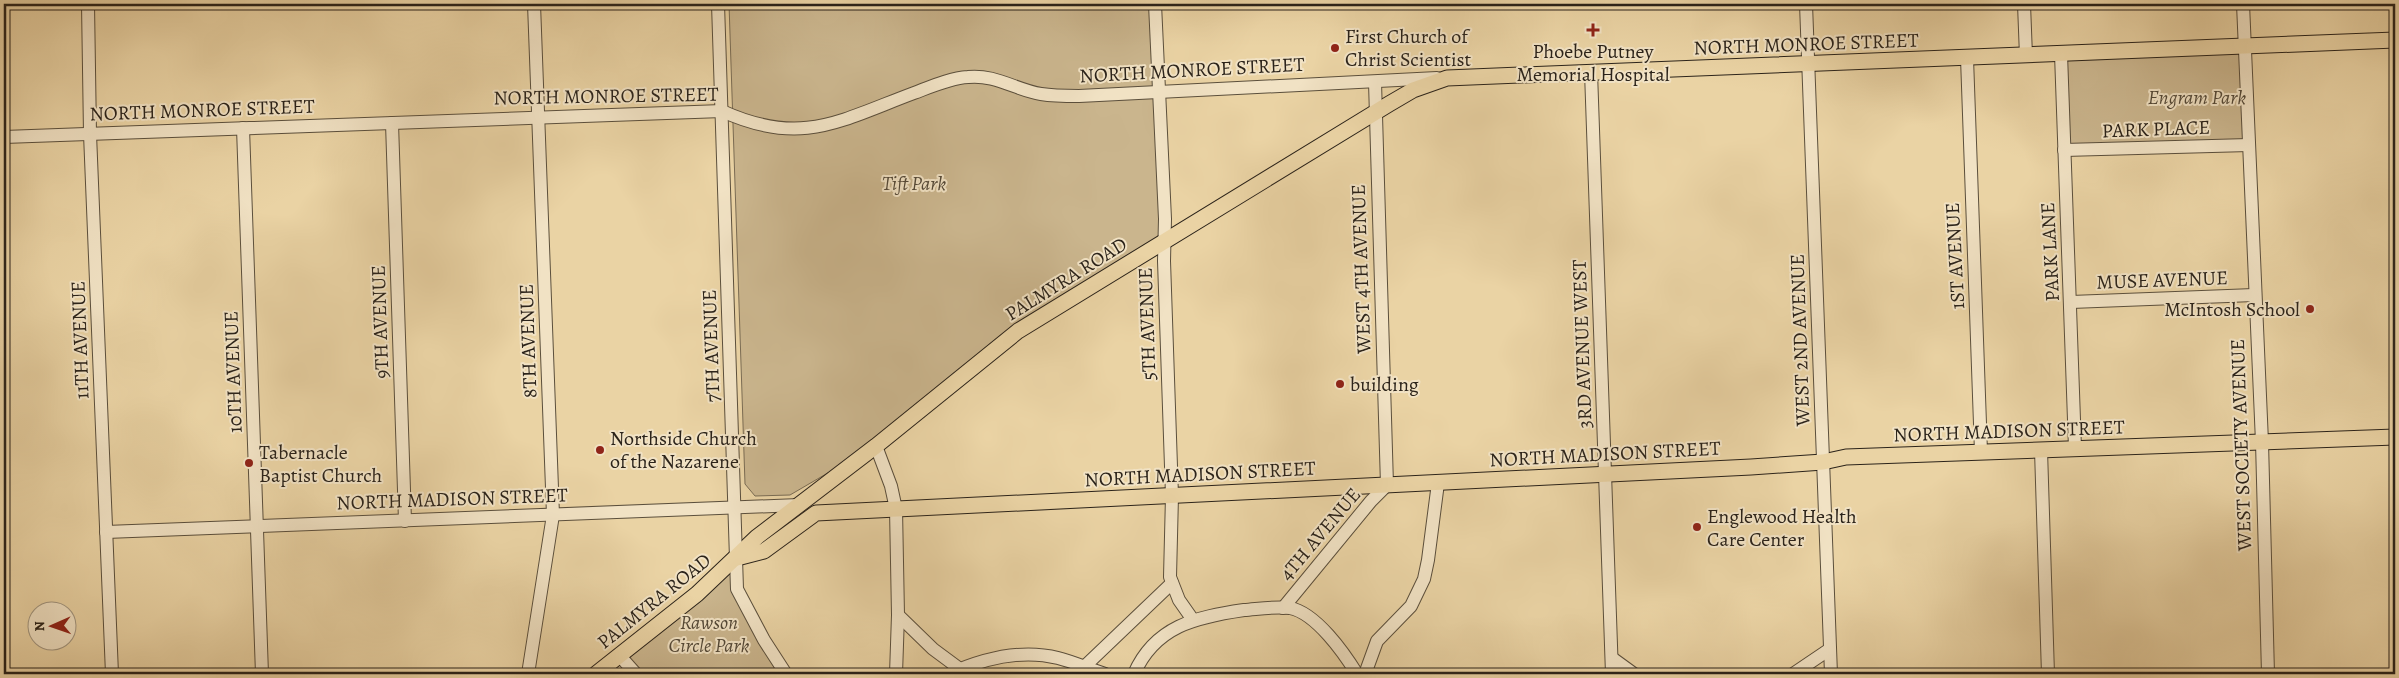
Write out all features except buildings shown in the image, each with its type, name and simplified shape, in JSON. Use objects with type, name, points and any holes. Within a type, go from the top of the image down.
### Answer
[{"type":"main road","name":"NORTH MONROE STREET","points":[[1447,78],[2395,40]]},
{"type":"main road","name":"PALMYRA ROAD","points":[[596,674],[696,594],[737,558],[757,537],[876,446],[1018,331],[1413,90],[1447,78]]},
{"type":"main road","name":"NORTH MADISON STREET","points":[[816,513],[1605,474],[1823,462],[1846,457],[2395,437]]},
{"type":"main road","name":"PALMYRA ROAD","points":[[737,558],[764,551],[816,513]]},
{"type":"street","name":"11TH AVENUE","points":[[88,4],[90,134],[112,674]]},
{"type":"street","name":"8TH AVENUE","points":[[528,674],[553,515],[534,4]]},
{"type":"street","name":"7TH AVENUE","points":[[718,4],[738,593],[786,674]]},
{"type":"street","name":"5TH AVENUE","points":[[1155,4],[1172,496],[1169,558],[1172,583],[1179,600],[1193,620]]},
{"type":"street","name":"WEST 2ND AVENUE","points":[[1806,4],[1831,674]]},
{"type":"street","points":[[2024,4],[2026,56]]},
{"type":"street","name":"WEST SOCIETY AVENUE","points":[[2243,4],[2254,296],[2262,442],[2268,674]]},
{"type":"street","name":"PARK LANE","points":[[2061,54],[2075,448]]},
{"type":"street","name":"1ST AVENUE","points":[[1967,58],[1981,452]]},
{"type":"street","name":"3RD AVENUE WEST","points":[[1591,72],[1612,674]]},
{"type":"street","name":"NORTH MONROE STREET","points":[[4,138],[722,110],[746,122],[767,127],[807,129],[966,77],[989,78],[1008,82],[1040,94],[1057,96],[1447,78]]},
{"type":"street","name":"WEST 4TH AVENUE","points":[[1375,82],[1388,485]]},
{"type":"street","name":"9TH AVENUE","points":[[392,123],[405,521]]},
{"type":"street","name":"10TH AVENUE","points":[[243,128],[262,674]]},
{"type":"street","name":"PARK PLACE","points":[[2064,150],[2249,145]]},
{"type":"street","name":"MUSE AVENUE","points":[[2071,302],[2254,296]]},
{"type":"street","points":[[876,446],[891,486],[896,509],[898,615],[896,674]]},
{"type":"street","points":[[2042,450],[2048,674]]},
{"type":"street","points":[[1365,674],[1377,641],[1410,606],[1424,579],[1438,482]]},
{"type":"street","name":"4TH AVENUE","points":[[1283,608],[1371,502],[1388,485]]},
{"type":"street","name":"NORTH MADISON STREET","points":[[106,532],[799,505]]},
{"type":"street","points":[[1084,668],[1172,583]]},
{"type":"street","points":[[1134,674],[1141,659],[1156,643],[1170,632],[1193,620],[1250,610],[1290,608],[1306,616],[1322,630],[1344,654],[1357,674]]},
{"type":"street","points":[[898,615],[955,672],[997,658],[1036,655],[1057,658],[1105,674]]},
{"type":"street","points":[[1793,674],[1830,649]]},
{"type":"street","points":[[618,655],[636,674]]},
{"type":"street","points":[[1612,658],[1634,674]]},
{"type":"green space","name":"Tift Park","points":[[729,4],[1154,4],[1163,240],[1017,330],[874,446],[790,495],[755,496],[745,484]]},
{"type":"green space","name":"Engram Park","points":[[2244,47],[2249,144],[2065,149],[2062,55]]},
{"type":"green space","name":"Rawson Circle Park","points":[[735,560],[736,589],[784,674],[638,674],[620,655]]},
{"type":"place","name":"Phoebe Putney Memorial Hospital","points":[[1593,30]]},
{"type":"place","name":"First Church of Christ Scientist","points":[[1335,48]]},
{"type":"place","name":"McIntosh School","points":[[2310,309]]},
{"type":"place","name":"building","points":[[1340,384]]},
{"type":"place","name":"Northside Church of the Nazarene","points":[[600,450]]},
{"type":"place","name":"Tabernacle Baptist Church","points":[[249,463]]},
{"type":"place","name":"Englewood Health Care Center","points":[[1697,527]]}]
